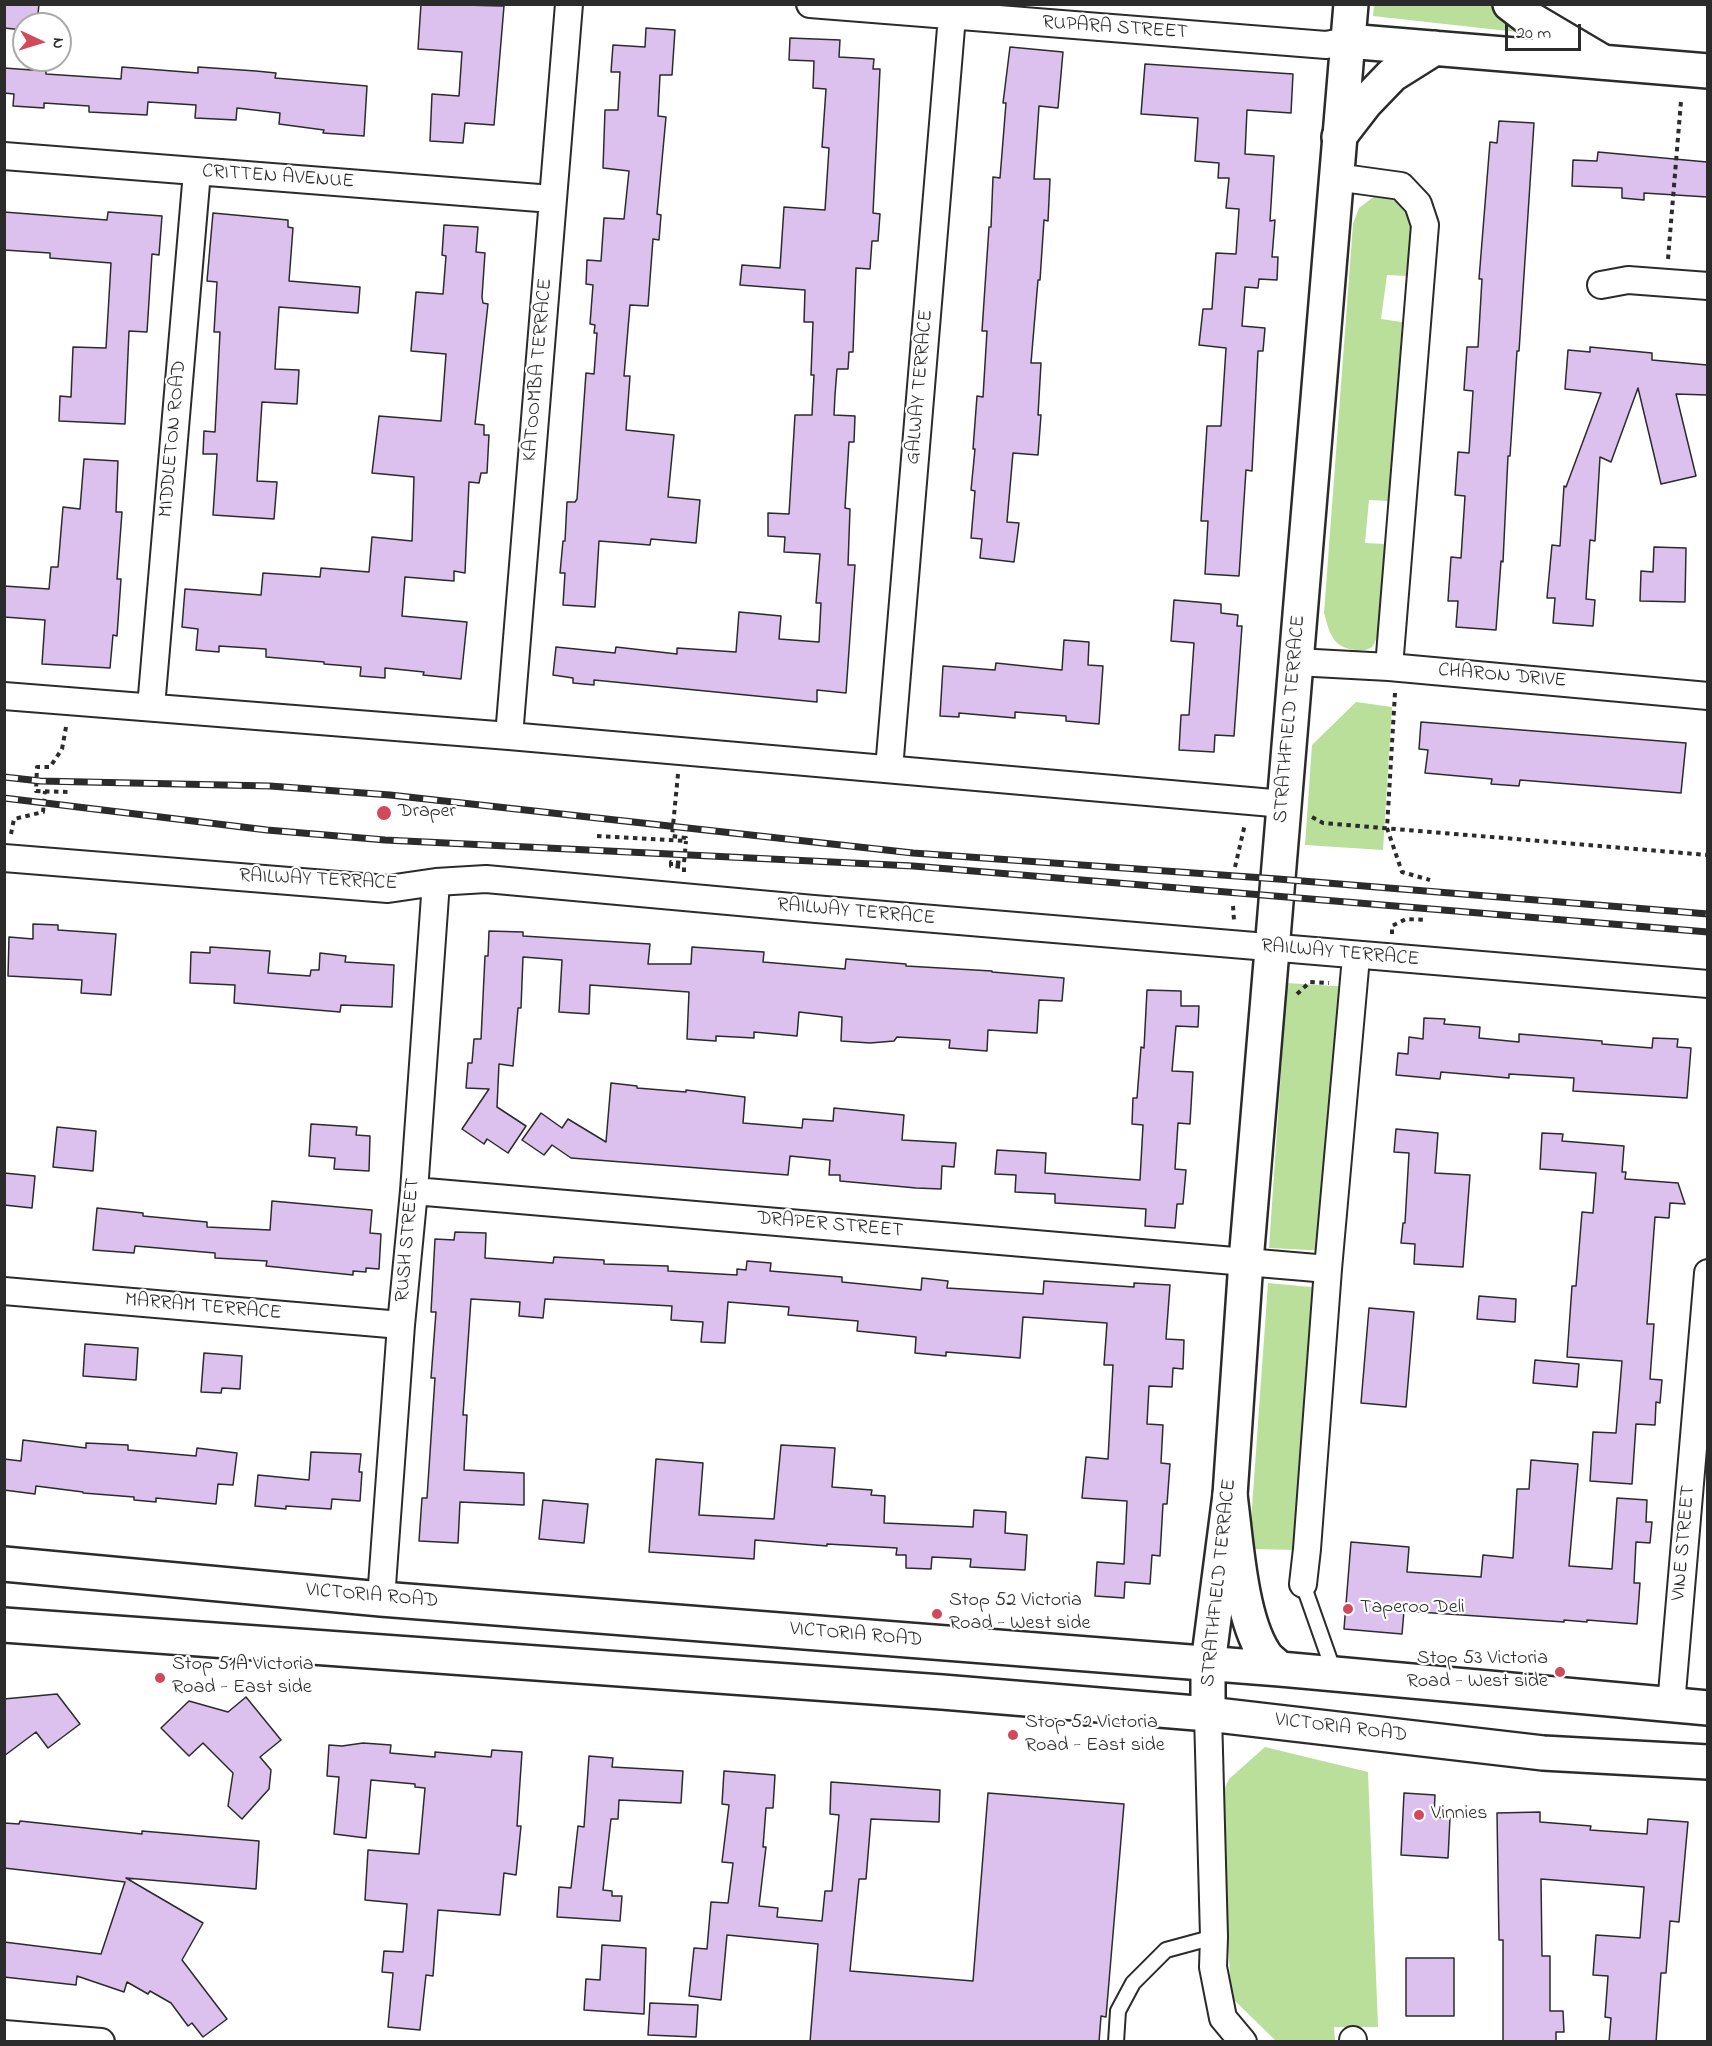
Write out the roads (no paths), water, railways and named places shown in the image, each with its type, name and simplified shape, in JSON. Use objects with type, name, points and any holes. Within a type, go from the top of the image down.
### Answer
[{"type":"main road","name":"STRATHFIELD TERRACE","points":[[1208,1714],[1208,1664],[1230,1495],[1246,1261],[1351,4]]},
{"type":"main road","points":[[1510,4],[1527,17],[1603,62]]},
{"type":"main road","points":[[1347,41],[1707,70]]},
{"type":"main road","points":[[1340,137],[1366,102],[1392,75],[1435,48]]},
{"type":"main road","points":[[1230,1495],[1242,1584],[1248,1610],[1265,1655],[1280,1669]]},
{"type":"main road","name":"VICTORIA ROAD","points":[[4,1564],[381,1599],[1280,1669],[1707,1708]]},
{"type":"main road","points":[[607,1616],[601,1634],[611,1654],[629,1669]]},
{"type":"main road","name":"VICTORIA ROAD","points":[[4,1625],[942,1692],[1208,1714],[1543,1753],[1707,1762]]},
{"type":"street","name":"KATOOMBA TERRACE","points":[[509,736],[569,4]]},
{"type":"street","name":"RUPARA STREET","points":[[810,4],[953,10],[1326,45],[1347,41]]},
{"type":"street","name":"GALWAY TERRACE","points":[[888,769],[953,10]]},
{"type":"street","name":"CRITTEN AVENUE","points":[[4,156],[552,199]]},
{"type":"street","name":"MIDDLETON ROAD","points":[[151,707],[197,172]]},
{"type":"street","points":[[1336,177],[1401,186],[1418,204],[1425,225],[1392,678]]},
{"type":"street","points":[[1601,285],[1628,280],[1707,286]]},
{"type":"street","name":"CHARON DRIVE","points":[[1296,662],[1392,678],[1707,696]]},
{"type":"street","points":[[4,696],[509,736],[1284,804]]},
{"type":"street","name":"RAILWAY TERRACE","points":[[5,858],[388,889],[436,882],[486,879],[1272,947],[1356,957],[1707,984]]},
{"type":"street","name":"RUSH STREET","points":[[381,1599],[400,1324],[414,1191],[436,882]]},
{"type":"street","points":[[1303,1584],[1356,957]]},
{"type":"street","name":"DRAPER STREET","points":[[414,1191],[1246,1261]]},
{"type":"street","points":[[1246,1261],[1329,1269]]},
{"type":"street","name":"VINE STREET","points":[[1671,1705],[1707,1273]]},
{"type":"street","name":"MARRAM TERRACE","points":[[4,1291],[400,1324]]},
{"type":"street","name":"STRATHFIELD TERRACE","points":[[1208,1714],[1213,1967],[1223,2018],[1243,2042]]},
{"type":"street","points":[[4,2034],[101,2042]]},
{"type":"lane","points":[[1303,1584],[1334,1674]]},
{"type":"lane","points":[[1116,2042],[1118,2011],[1133,1983],[1166,1950],[1214,1937]]},
{"type":"railway","points":[[4,777],[40,781],[270,786],[390,795],[913,853],[1278,879],[1708,914]]},
{"type":"railway","points":[[4,798],[267,830],[385,840],[913,866],[1708,932]]},
{"type":"place","name":"Draper","points":[[384,813]]},
{"type":"place","name":"Taperoo Deli","points":[[1348,1609]]},
{"type":"place","name":"Stop 52 Victoria Road - West side","points":[[937,1614]]},
{"type":"place","name":"Stop 53 Victoria Road - West side","points":[[1560,1672]]},
{"type":"place","name":"Stop 51A Victoria Road - East side","points":[[160,1678]]},
{"type":"place","name":"Stop 52 Victoria Road - East side","points":[[1013,1735]]},
{"type":"place","name":"Vinnies","points":[[1419,1815]]}]
